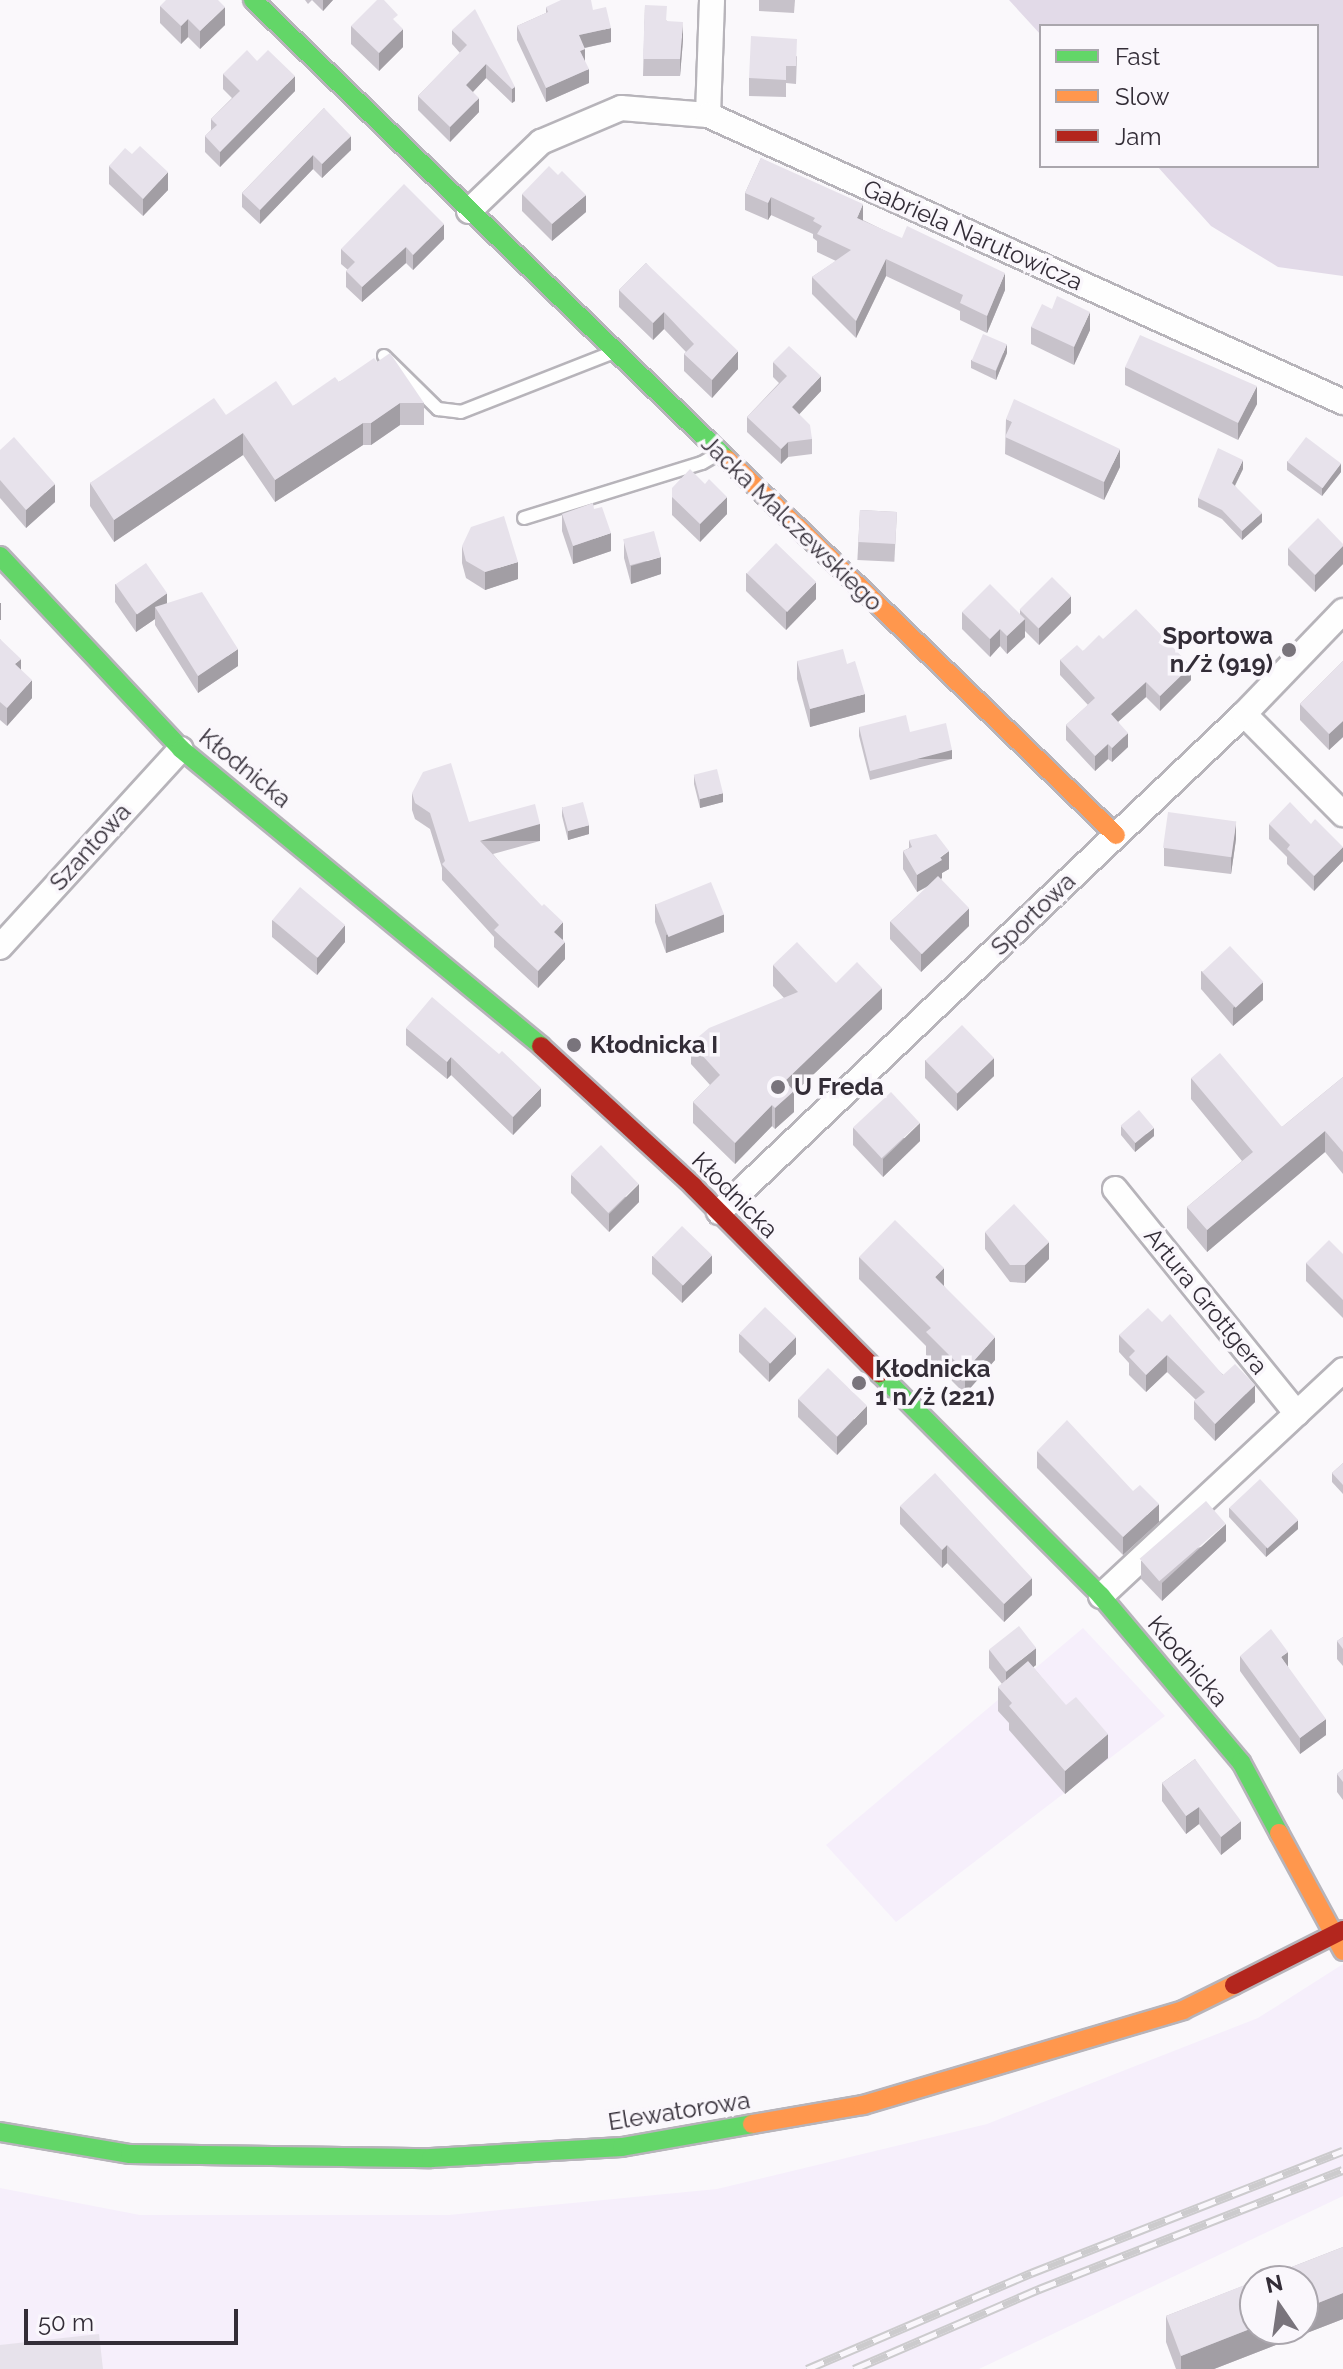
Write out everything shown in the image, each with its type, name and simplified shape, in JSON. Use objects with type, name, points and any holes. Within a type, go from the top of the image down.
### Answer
[{"type":"street","name":"Jacka Malczewskiego","points":[[253,0],[1116,835]]},
{"type":"street","points":[[469,211],[541,142],[621,108],[708,115],[712,0]]},
{"type":"street","name":"Gabriela Narutowicza","points":[[708,115],[1343,402]]},
{"type":"street","name":"Kłodnicka","points":[[0,556],[181,749],[575,1075],[719,1212],[1101,1596],[1241,1762],[1339,1932],[1343,1951]]},
{"type":"street","name":"Sportowa","points":[[719,1212],[1244,714],[1343,611]]},
{"type":"street","points":[[1244,714],[1343,814]]},
{"type":"street","name":"Szantowa","points":[[0,947],[181,749]]},
{"type":"street","name":"Artura Grottgera","points":[[1115,1189],[1297,1414]]},
{"type":"street","points":[[1101,1596],[1343,1370]]},
{"type":"street","name":"Elewatorowa","points":[[0,2132],[130,2154],[431,2158],[622,2147],[863,2105],[1183,2010],[1339,1932]]},
{"type":"lane","points":[[384,356],[438,409],[461,412],[614,352]]},
{"type":"lane","points":[[524,518],[702,463],[719,453]]},
{"type":"shaded area","points":[[1009,0],[1343,0],[1343,276],[1278,267],[1211,226],[1159,168],[1319,168],[1319,24],[1039,24],[1039,33]]},
{"type":"shaded area","points":[[1083,1628],[1165,1716],[896,1922],[826,1845]]},
{"type":"shaded area","points":[[1343,1964],[1343,2196],[979,2369],[0,2369],[0,2188],[140,2215],[449,2215],[717,2189],[987,2124],[1258,2018]]},
{"type":"building","points":[[166,0],[218,0],[225,7],[200,31],[188,19],[181,26],[160,6]]},
{"type":"building","points":[[377,0],[384,0],[398,15],[393,19],[403,29],[379,53],[351,26]]},
{"type":"building","points":[[561,0],[591,0],[593,10],[606,7],[611,28],[579,35],[585,49],[580,51],[589,69],[546,88],[517,26],[548,12],[546,7]]},
{"type":"building","points":[[645,5],[667,6],[666,21],[683,22],[680,59],[643,59]]},
{"type":"building","points":[[475,9],[515,87],[512,89],[486,64],[466,85],[479,98],[450,127],[418,96],[467,45],[452,30]]},
{"type":"building","points":[[751,36],[797,39],[796,66],[786,66],[786,80],[749,78]]},
{"type":"building","points":[[247,50],[257,61],[268,50],[295,76],[220,152],[205,136],[217,125],[211,119],[240,91],[223,74]]},
{"type":"building","points":[[324,108],[351,136],[322,164],[313,155],[260,210],[242,193]]},
{"type":"building","points":[[140,146],[168,172],[143,199],[109,166],[125,148],[132,154]]},
{"type":"building","points":[[761,158],[863,204],[857,218],[902,238],[907,226],[1005,273],[987,316],[960,303],[963,295],[886,259],[856,321],[812,277],[851,250],[817,234],[822,226],[813,221],[815,218],[771,197],[768,203],[745,193]]},
{"type":"building","points":[[549,166],[558,175],[562,171],[586,195],[552,224],[522,194]]},
{"type":"building","points":[[404,184],[444,224],[413,255],[406,247],[362,287],[346,271],[355,262],[341,249]]},
{"type":"building","points":[[646,263],[738,351],[712,380],[684,354],[694,344],[664,312],[653,323],[619,290]]},
{"type":"building","points":[[1057,296],[1090,312],[1074,347],[1031,327],[1042,304],[1052,309]]},
{"type":"building","points":[[983,334],[1007,344],[996,371],[972,361]]},
{"type":"building","points":[[1140,335],[1257,386],[1238,423],[1125,367]]},
{"type":"building","points":[[789,346],[821,376],[792,407],[810,425],[812,439],[788,442],[781,449],[747,417],[787,376],[773,362]]},
{"type":"building","points":[[390,353],[424,403],[400,403],[275,480],[243,433],[114,520],[90,483],[214,398],[226,415],[276,381],[293,406],[335,377],[339,382],[374,358],[377,362]]},
{"type":"building","points":[[1014,399],[1120,449],[1104,482],[1005,437],[1012,422],[1006,419]]},
{"type":"building","points":[[14,437],[55,484],[26,510],[0,480],[0,450]]},
{"type":"building","points":[[1306,437],[1341,463],[1322,488],[1287,462]]},
{"type":"building","points":[[1218,448],[1243,460],[1232,483],[1262,513],[1242,531],[1222,510],[1198,498]]},
{"type":"building","points":[[690,469],[705,484],[709,479],[727,497],[700,524],[672,497],[672,488]]},
{"type":"building","points":[[593,503],[594,509],[602,507],[611,533],[573,546],[562,514]]},
{"type":"building","points":[[860,510],[897,512],[895,544],[858,542]]},
{"type":"building","points":[[504,516],[518,562],[485,572],[466,561],[462,546],[471,527]]},
{"type":"building","points":[[1318,518],[1343,546],[1315,575],[1288,548]]},
{"type":"building","points":[[654,531],[661,557],[630,565],[623,539]]},
{"type":"building","points":[[776,543],[816,582],[787,612],[747,573]]},
{"type":"building","points":[[146,563],[167,593],[137,615],[116,584]]},
{"type":"building","points":[[1052,577],[1071,596],[1039,629],[1019,610]]},
{"type":"building","points":[[990,584],[1025,619],[1007,636],[1000,629],[990,639],[962,612]]},
{"type":"building","points":[[202,592],[238,649],[198,676],[155,607]]},
{"type":"building","points":[[1136,609],[1191,666],[1160,696],[1146,682],[1111,714],[1128,733],[1112,748],[1108,744],[1095,756],[1066,725],[1095,698],[1060,660],[1077,645],[1083,651],[1099,635],[1103,639]]},
{"type":"building","points":[[0,639],[21,659],[15,664],[32,680],[7,708],[0,702]]},
{"type":"building","points":[[843,649],[847,664],[855,661],[865,694],[810,709],[797,661]]},
{"type":"building","points":[[1343,661],[1343,721],[1329,734],[1300,704]]},
{"type":"building","points":[[906,715],[910,732],[946,723],[952,750],[870,771],[859,727]]},
{"type":"building","points":[[451,763],[469,822],[535,804],[540,824],[480,841],[542,906],[544,904],[563,922],[554,932],[565,942],[538,971],[494,930],[499,925],[442,864],[445,861],[430,813],[415,803],[412,793],[423,772]]},
{"type":"building","points":[[717,769],[723,793],[700,799],[694,775]]},
{"type":"building","points":[[583,802],[589,825],[568,831],[562,808]]},
{"type":"building","points":[[1290,802],[1311,824],[1315,819],[1343,847],[1314,876],[1287,849],[1290,845],[1269,824]]},
{"type":"building","points":[[1168,812],[1236,822],[1231,857],[1163,848]]},
{"type":"building","points":[[936,834],[949,851],[940,857],[942,860],[917,875],[903,851],[912,847],[909,840]]},
{"type":"building","points":[[938,876],[969,908],[922,954],[891,922]]},
{"type":"building","points":[[711,882],[724,914],[668,937],[655,904]]},
{"type":"building","points":[[300,887],[345,925],[318,958],[272,920]]},
{"type":"building","points":[[797,942],[836,983],[857,962],[882,988],[785,1081],[794,1091],[775,1108],[772,1105],[735,1143],[693,1102],[720,1075],[691,1043],[709,1028],[798,992],[773,965]]},
{"type":"building","points":[[1230,946],[1263,982],[1236,1008],[1202,972]]},
{"type":"building","points":[[432,997],[499,1054],[502,1051],[541,1088],[513,1117],[451,1057],[447,1062],[406,1028]]},
{"type":"building","points":[[962,1025],[994,1058],[957,1094],[925,1060]]},
{"type":"building","points":[[1220,1053],[1282,1127],[1343,1077],[1343,1152],[1325,1131],[1207,1230],[1187,1207],[1253,1152],[1191,1078]]},
{"type":"building","points":[[891,1092],[920,1123],[882,1158],[853,1127]]},
{"type":"building","points":[[1139,1110],[1154,1128],[1135,1143],[1121,1125]]},
{"type":"building","points":[[601,1145],[639,1184],[608,1213],[571,1174]]},
{"type":"building","points":[[1014,1204],[1049,1242],[1025,1265],[1010,1265],[985,1232]]},
{"type":"building","points":[[895,1220],[944,1268],[935,1277],[995,1337],[965,1371],[926,1332],[931,1328],[859,1257]]},
{"type":"building","points":[[682,1226],[712,1255],[683,1285],[653,1256]]},
{"type":"building","points":[[1329,1240],[1343,1254],[1343,1300],[1306,1263]]},
{"type":"building","points":[[765,1307],[796,1337],[770,1363],[739,1334]]},
{"type":"building","points":[[1148,1308],[1162,1322],[1170,1314],[1223,1375],[1235,1364],[1255,1385],[1215,1424],[1194,1401],[1205,1392],[1167,1355],[1146,1375],[1129,1357],[1135,1351],[1119,1335]]},
{"type":"building","points":[[828,1368],[867,1406],[837,1436],[798,1399]]},
{"type":"building","points":[[1067,1420],[1133,1491],[1140,1485],[1159,1504],[1123,1537],[1037,1451]]},
{"type":"building","points":[[1343,1463],[1343,1485],[1332,1473]]},
{"type":"building","points":[[935,1473],[1032,1578],[1004,1604],[947,1545],[942,1550],[900,1506]]},
{"type":"building","points":[[1260,1479],[1298,1520],[1267,1549],[1229,1508]]},
{"type":"building","points":[[1206,1501],[1226,1524],[1159,1581],[1140,1559]]},
{"type":"building","points":[[1019,1626],[1036,1648],[1006,1671],[989,1649]]},
{"type":"building","points":[[1271,1629],[1288,1652],[1281,1657],[1326,1719],[1300,1738],[1240,1656]]},
{"type":"building","points":[[1028,1661],[1066,1705],[1076,1697],[1108,1734],[1065,1771],[1009,1706],[1012,1703],[998,1687]]},
{"type":"building","points":[[1195,1759],[1241,1821],[1221,1837],[1199,1807],[1186,1816],[1162,1783]]},
{"type":"building","points":[[1343,2247],[1343,2293],[1319,2303],[1319,2265],[1297,2265]]},
{"type":"building","points":[[1239,2287],[1239,2333],[1181,2356],[1166,2316]]},
{"type":"building","points":[[99,2334],[103,2369],[0,2369],[0,2345]]},
{"type":"railway","points":[[807,2369],[1031,2273],[1343,2151]]},
{"type":"railway","points":[[854,2369],[1039,2289],[1343,2170]]},
{"type":"traffic: fast","points":[[253,0],[727,459]]},
{"type":"traffic: fast","points":[[0,556],[181,749],[541,1046]]},
{"type":"traffic: fast","points":[[879,1373],[1101,1596],[1241,1762],[1279,1833]]},
{"type":"traffic: fast","points":[[0,2132],[130,2154],[431,2158],[622,2147],[752,2124]]},
{"type":"traffic: slow","points":[[727,459],[1116,835]]},
{"type":"traffic: slow","points":[[1279,1833],[1343,1951]]},
{"type":"traffic: slow","points":[[752,2124],[863,2105],[1183,2010],[1234,1985]]},
{"type":"traffic: jam","points":[[541,1046],[693,1186],[879,1373]]},
{"type":"traffic: jam","points":[[1234,1985],[1343,1930]]},
{"type":"place","name":"Sportowa n/ż (919)","points":[[1289,650]]},
{"type":"place","name":"Kłodnicka I","points":[[574,1045]]},
{"type":"place","name":"U Freda","points":[[778,1087]]},
{"type":"place","name":"Kłodnicka 1 n/ż (221)","points":[[859,1383]]}]
